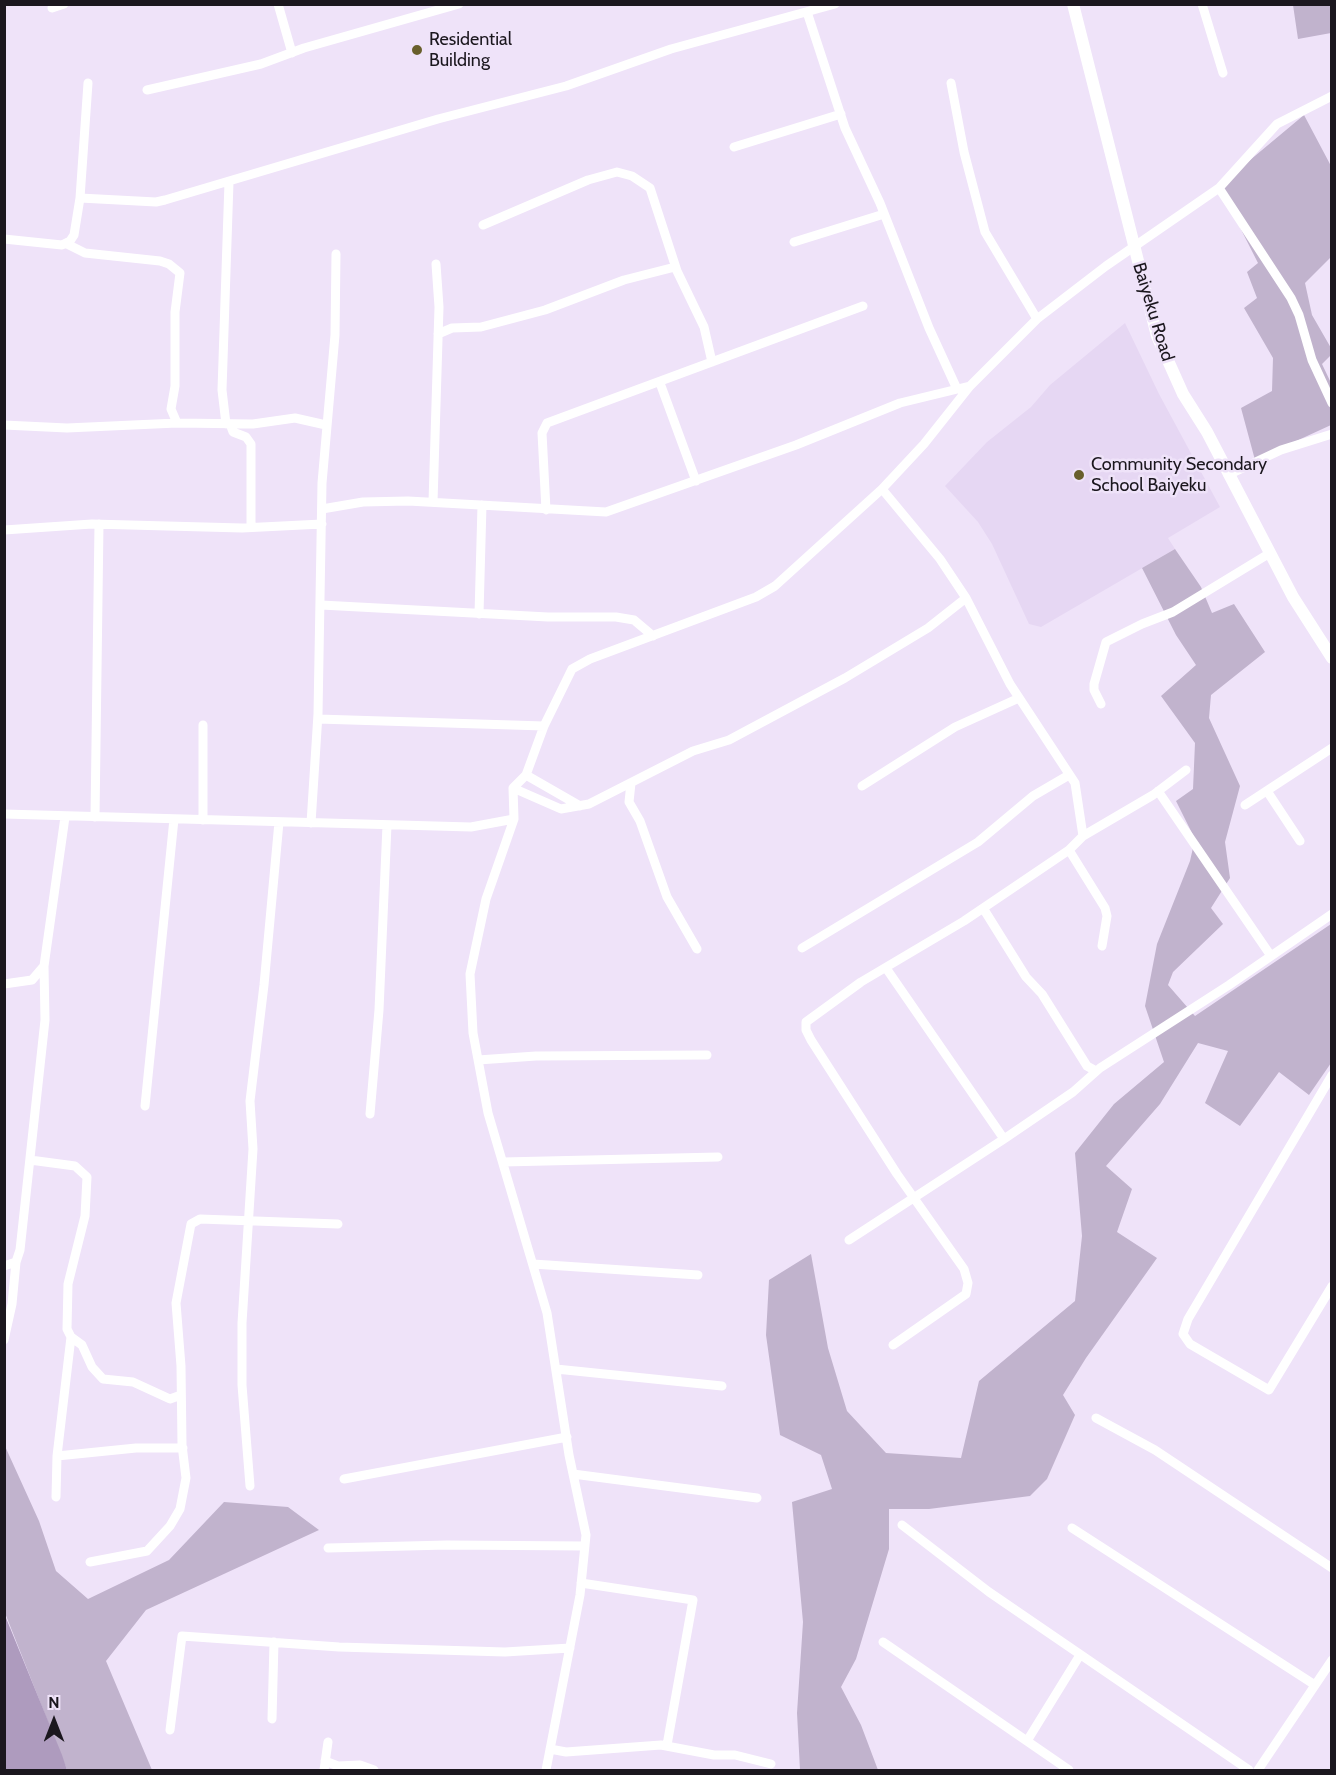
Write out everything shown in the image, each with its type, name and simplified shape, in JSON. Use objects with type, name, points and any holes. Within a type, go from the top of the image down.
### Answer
[{"type":"main road","name":"Baiyeku Road","points":[[1073,4],[1157,336],[1169,365],[1269,553],[1293,597],[1332,658]]},
{"type":"street","points":[[52,8],[64,4]]},
{"type":"street","points":[[278,4],[292,53]]},
{"type":"street","points":[[147,90],[261,64],[459,4]]},
{"type":"street","points":[[80,198],[156,202],[438,119],[566,86],[670,49],[835,4]]},
{"type":"street","points":[[1202,4],[1223,73]]},
{"type":"street","points":[[807,12],[841,114],[929,328],[957,389]]},
{"type":"street","points":[[67,244],[74,235],[80,198],[88,83]]},
{"type":"street","points":[[951,83],[964,152],[985,231],[1037,319]]},
{"type":"street","points":[[546,1770],[570,1648],[586,1535],[573,1474],[547,1313],[488,1113],[473,1034],[470,974],[486,899],[514,819],[513,788],[526,774],[544,726],[572,669],[590,658],[723,611],[775,586],[882,489],[924,444],[970,386],[1037,319],[1063,297],[1219,188],[1278,124],[1332,96]]},
{"type":"street","points":[[734,147],[841,114]]},
{"type":"street","points":[[483,225],[588,180],[625,173],[650,188],[675,267],[704,327],[712,362]]},
{"type":"street","points":[[229,182],[222,390],[228,424],[233,432],[246,437],[251,444],[251,528]]},
{"type":"street","points":[[1219,188],[1291,298],[1299,315],[1312,360],[1332,403]]},
{"type":"street","points":[[794,242],[884,214]]},
{"type":"street","points":[[4,239],[67,244],[85,253],[160,261],[169,264],[180,273],[175,312],[176,386],[171,409],[177,423]]},
{"type":"street","points":[[311,823],[318,719],[322,509],[326,425],[335,335],[336,254]]},
{"type":"street","points":[[433,502],[439,318],[436,264]]},
{"type":"street","points":[[438,334],[452,328],[481,327],[545,310],[624,280],[675,267]]},
{"type":"street","points":[[546,510],[543,427],[548,423],[862,306]]},
{"type":"street","points":[[439,318],[452,328]]},
{"type":"street","points":[[660,383],[696,481]]},
{"type":"street","points":[[322,509],[363,502],[433,502],[606,512],[696,481],[900,403],[970,386]]},
{"type":"street","points":[[940,392],[953,406]]},
{"type":"street","points":[[4,425],[67,428],[177,423],[228,424],[295,418],[326,425]]},
{"type":"street","points":[[1228,475],[1281,450],[1332,434]]},
{"type":"street","points":[[882,489],[933,550],[966,598],[1019,698],[1069,775],[1077,791],[1083,836]]},
{"type":"street","points":[[479,614],[482,505]]},
{"type":"street","points":[[95,817],[99,524]]},
{"type":"street","points":[[4,530],[99,524],[251,528],[322,524]]},
{"type":"street","points":[[1101,704],[1094,690],[1094,684],[1106,642],[1173,612],[1269,553]]},
{"type":"street","points":[[513,788],[561,809],[580,806],[612,793],[693,751],[729,740],[845,678],[928,628],[966,598]]},
{"type":"street","points":[[321,605],[479,614],[616,617],[634,620],[653,636]]},
{"type":"street","points":[[862,786],[955,727],[1019,698]]},
{"type":"street","points":[[318,719],[544,726]]},
{"type":"street","points":[[203,725],[203,820]]},
{"type":"street","points":[[1245,805],[1332,748]]},
{"type":"street","points":[[892,1345],[966,1294],[968,1290],[964,1269],[923,1209],[919,1196],[806,1030],[806,1022],[886,968],[983,908],[1069,850],[1083,836],[1158,791],[1186,770]]},
{"type":"street","points":[[526,774],[580,806]]},
{"type":"street","points":[[802,948],[978,842],[1034,796],[1069,775]]},
{"type":"street","points":[[629,802],[631,783]]},
{"type":"street","points":[[1158,791],[1271,956]]},
{"type":"street","points":[[1267,791],[1300,841]]},
{"type":"street","points":[[612,793],[629,802],[640,821],[667,897],[698,949]]},
{"type":"street","points":[[4,814],[471,827],[514,819]]},
{"type":"street","points":[[4,1340],[12,1304],[16,1262],[20,1250],[45,1020],[44,966],[50,937],[65,817]]},
{"type":"street","points":[[146,1106],[174,819]]},
{"type":"street","points":[[250,1486],[242,1375],[253,1149],[250,1101],[264,985],[279,822]]},
{"type":"street","points":[[370,1114],[379,1010],[387,825]]},
{"type":"street","points":[[1069,850],[1105,908],[1107,916],[1102,946]]},
{"type":"street","points":[[983,908],[1026,977],[1046,1000],[1087,1066],[1096,1071]]},
{"type":"street","points":[[849,1240],[1004,1139],[1086,1081],[1096,1071],[1332,914]]},
{"type":"street","points":[[4,984],[32,980],[44,966]]},
{"type":"street","points":[[886,968],[1004,1139]]},
{"type":"street","points":[[478,1060],[536,1056],[707,1055]]},
{"type":"street","points":[[1086,1081],[1087,1066]]},
{"type":"street","points":[[1332,1075],[1188,1319],[1183,1334],[1190,1344],[1269,1390],[1332,1286]]},
{"type":"street","points":[[503,1162],[718,1157]]},
{"type":"street","points":[[30,1160],[75,1166],[87,1177],[85,1216],[68,1284],[67,1329],[71,1336],[82,1345],[92,1367],[103,1379],[133,1382],[170,1399],[182,1395]]},
{"type":"street","points":[[90,1562],[147,1551],[170,1526],[183,1496],[186,1478],[176,1303],[190,1224],[200,1220],[338,1224]]},
{"type":"street","points":[[4,1266],[16,1262]]},
{"type":"street","points":[[533,1264],[698,1275]]},
{"type":"street","points":[[56,1497],[57,1456],[71,1336]]},
{"type":"street","points":[[556,1370],[723,1386]]},
{"type":"street","points":[[1096,1418],[1155,1450],[1332,1568]]},
{"type":"street","points":[[344,1479],[567,1437]]},
{"type":"street","points":[[57,1456],[136,1448],[183,1448]]},
{"type":"street","points":[[573,1474],[756,1498]]},
{"type":"street","points":[[902,1525],[989,1592],[1249,1770]]},
{"type":"street","points":[[1072,1528],[1315,1685]]},
{"type":"street","points":[[328,1548],[447,1545],[585,1546]]},
{"type":"street","points":[[581,1583],[693,1600],[667,1745]]},
{"type":"street","points":[[170,1730],[182,1636],[505,1652],[570,1648]]},
{"type":"street","points":[[884,1641],[1069,1770]]},
{"type":"street","points":[[272,1719],[274,1642]]},
{"type":"street","points":[[1027,1741],[1080,1655]]},
{"type":"street","points":[[1258,1770],[1332,1660]]},
{"type":"street","points":[[328,1742],[324,1766],[363,1766],[374,1770]]},
{"type":"street","points":[[550,1749],[566,1752],[647,1744],[667,1745],[714,1755],[735,1755],[771,1764]]},
{"type":"shaded area","points":[[1293,5],[1331,5],[1331,33],[1298,39]]},
{"type":"shaded area","points":[[1304,115],[1331,166],[1331,257],[1305,283],[1312,315],[1331,348],[1331,355],[1322,364],[1331,383],[1331,425],[1255,460],[1241,408],[1272,391],[1273,358],[1244,308],[1257,298],[1247,272],[1258,263],[1219,186]]},
{"type":"shaded area","name":"Community Secondary School Baiyeku","points":[[1125,323],[1159,394],[1220,507],[1168,538],[1175,549],[1041,627],[1029,624],[992,544],[978,522],[945,486],[987,442],[1031,407],[1050,385]]},
{"type":"shaded area","points":[[1175,549],[1201,587],[1212,613],[1234,604],[1265,652],[1211,695],[1209,718],[1240,786],[1225,842],[1230,878],[1211,908],[1223,924],[1173,972],[1168,985],[1195,1016],[1331,924],[1331,1063],[1309,1095],[1279,1072],[1240,1126],[1205,1103],[1228,1051],[1198,1043],[1160,1104],[1106,1166],[1132,1189],[1117,1232],[1157,1258],[1086,1358],[1063,1395],[1075,1415],[1047,1479],[1030,1496],[929,1509],[889,1509],[889,1549],[856,1659],[841,1687],[861,1725],[878,1770],[800,1770],[797,1713],[803,1622],[792,1502],[832,1489],[821,1455],[780,1435],[766,1335],[769,1280],[811,1254],[828,1348],[847,1411],[886,1453],[961,1458],[979,1381],[1075,1301],[1082,1236],[1075,1153],[1114,1104],[1164,1062],[1145,1006],[1157,944],[1190,861],[1195,839],[1176,801],[1193,789],[1195,743],[1161,696],[1196,665],[1176,635],[1142,568]]},
{"type":"shaded area","points":[[4,1444],[39,1521],[56,1571],[88,1599],[169,1560],[224,1502],[288,1507],[319,1530],[146,1610],[106,1661],[152,1770],[67,1770],[5,1613]]},
{"type":"shaded area","points":[[4,1613],[62,1755],[67,1770],[5,1770]]},
{"type":"place","name":"Residential Building","points":[[417,50]]},
{"type":"place","name":"Community Secondary School Baiyeku","points":[[1079,475]]}]
